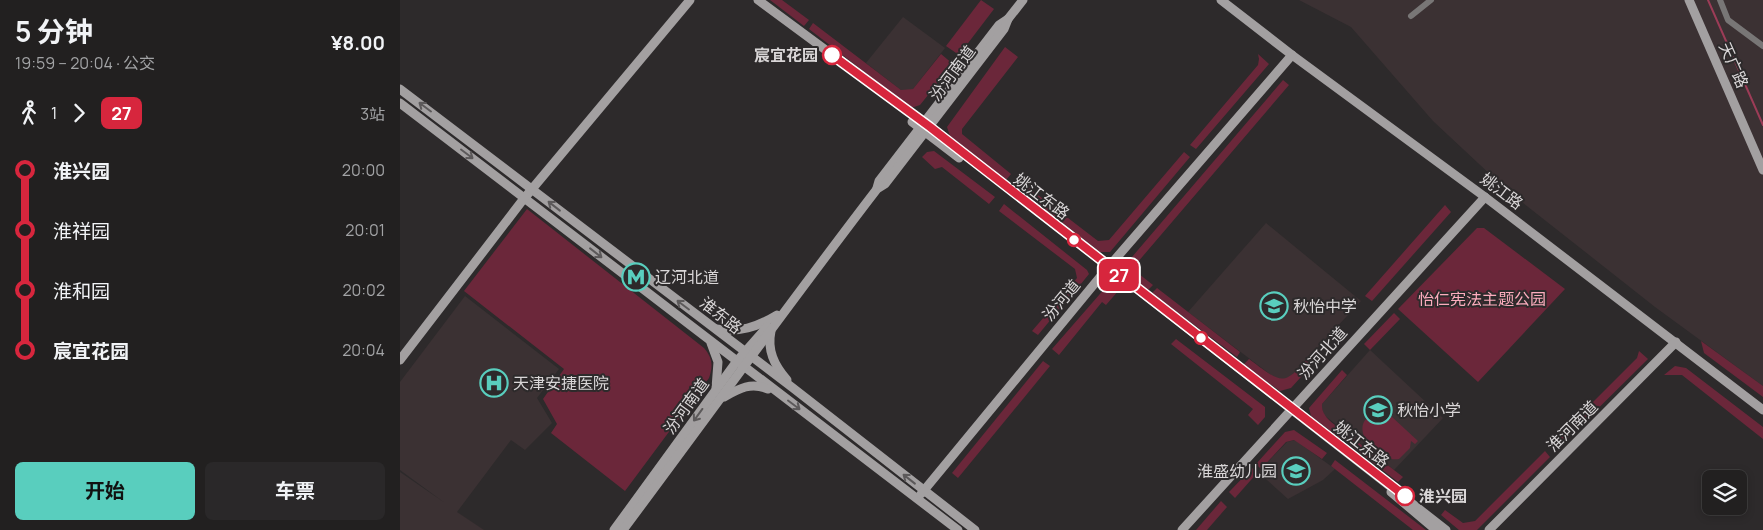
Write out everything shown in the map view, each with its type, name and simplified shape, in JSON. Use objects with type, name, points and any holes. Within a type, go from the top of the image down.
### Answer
[{"type":"main road","points":[[400,360],[532,189],[690,0]]},
{"type":"main road","name":"姚江东路","points":[[753,0],[925,127]]},
{"type":"main road","name":"姚江东路","points":[[758,0],[1446,530]]},
{"type":"main road","name":"汾河南道","points":[[614,530],[718,395],[745,368],[772,326],[877,189],[885,184],[925,127],[1004,29],[1008,19],[1023,0]]},
{"type":"main road","name":"姚江路","points":[[1221,0],[1292,55],[1485,197],[1763,410]]},
{"type":"main road","name":"天广路","points":[[1689,0],[1763,170]]},
{"type":"main road","name":"汾河道","points":[[917,499],[1107,269],[1292,55]]},
{"type":"main road","name":"淮东路","points":[[400,89],[793,388],[975,530]]},
{"type":"main road","name":"淮东路","points":[[400,104],[958,530]]},
{"type":"main road","name":"汾河北道","points":[[1182,530],[1485,197]]},
{"type":"main road","name":"汾河南道","points":[[623,530],[718,395],[737,361],[788,305]]},
{"type":"main road","points":[[715,329],[730,331],[748,329],[764,323],[777,315]]},
{"type":"main road","points":[[772,326],[770,342],[772,358],[793,388]]},
{"type":"main road","points":[[710,340],[718,362],[718,395],[753,384],[780,394]]},
{"type":"main road","name":"淮河南道","points":[[1489,530],[1679,344]]},
{"type":"main road","name":"淮河南道","points":[[1498,530],[1679,344]]},
{"type":"main road","name":"姚江东路","points":[[1290,410],[1436,530]]},
{"type":"street","points":[[1411,16],[1431,0]]},
{"type":"street","points":[[1720,0],[1728,20],[1763,46]]},
{"type":"shaded area","points":[[1299,0],[1763,0],[1763,386],[1655,307],[1508,191],[1433,121],[1351,27]]},
{"type":"shaded area","points":[[903,17],[945,48],[913,89],[907,91],[901,90],[866,63]]},
{"type":"shaded area","name":"秋怡中学","points":[[1266,223],[1361,301],[1290,377],[1285,380],[1275,378],[1188,312]]},
{"type":"shaded area","points":[[465,296],[559,369],[537,398],[552,423],[525,450],[511,440],[457,512],[484,530],[400,530],[400,472],[445,503],[400,470],[400,382]]},
{"type":"shaded area","name":"秋怡小学","points":[[1370,350],[1443,418],[1394,470],[1324,415],[1322,409],[1322,404]]},
{"type":"shaded area","name":"淮盛幼儿园","points":[[1295,440],[1335,469],[1323,480],[1288,499],[1258,472],[1287,442]]},
{"type":"green space","points":[[770,0],[782,0],[809,20],[804,26]]},
{"type":"green space","points":[[981,0],[994,9],[959,55],[946,46]]},
{"type":"green space","points":[[813,23],[901,90],[913,89],[941,54],[953,64],[920,105],[911,108],[809,29]]},
{"type":"green space","points":[[1005,47],[1018,57],[962,129],[962,134],[1011,174],[1006,180],[950,136],[947,127]]},
{"type":"green space","points":[[1258,54],[1269,64],[1196,149],[1190,145],[1258,65]]},
{"type":"green space","points":[[1283,80],[1289,85],[1137,263],[1139,274],[1153,285],[1148,290],[1131,277],[1126,264]]},
{"type":"green space","points":[[934,151],[995,197],[989,204],[942,167],[935,169],[922,157],[927,152]]},
{"type":"green space","points":[[1184,152],[1190,157],[1110,252],[1100,252],[1013,184],[1016,178],[1098,241],[1109,240]]},
{"type":"green space","points":[[1004,204],[1087,270],[1089,274],[1068,300],[1062,295],[1077,278],[1075,269],[999,211]]},
{"type":"green space","points":[[1445,205],[1451,212],[1372,301],[1365,296]]},
{"type":"green space","points":[[527,209],[704,348],[711,359],[712,366],[709,378],[625,491],[551,433],[557,424],[543,399],[564,369],[464,291]]},
{"type":"green space","name":"怡仁宪法主题公园","points":[[1477,228],[1484,228],[1565,289],[1478,382],[1398,309]]},
{"type":"green space","points":[[1111,285],[1119,290],[1106,305],[1102,302],[1059,355],[1052,349],[1106,287]]},
{"type":"green space","points":[[1157,288],[1240,352],[1237,357],[1152,293]]},
{"type":"green space","points":[[1057,302],[1062,306],[1038,335],[1032,331]]},
{"type":"green space","points":[[1394,313],[1400,319],[1370,350],[1364,344]]},
{"type":"green space","points":[[1176,339],[1265,407],[1265,417],[1258,425],[1248,415],[1253,409],[1171,344]]},
{"type":"green space","points":[[1701,341],[1763,386],[1763,397],[1704,353]]},
{"type":"green space","points":[[1639,351],[1648,359],[1555,451],[1549,446],[1637,358]]},
{"type":"green space","points":[[1313,353],[1319,357],[1291,388],[1280,391],[1243,365],[1249,359],[1277,378],[1289,377]]},
{"type":"green space","points":[[1043,361],[1050,366],[958,478],[952,473]]},
{"type":"green space","points":[[1675,366],[1686,368],[1763,427],[1763,439],[1682,375],[1664,375]]},
{"type":"green space","points":[[1342,370],[1347,375],[1322,404],[1322,409],[1327,417],[1346,433],[1341,439],[1311,416],[1309,408]]},
{"type":"green space","points":[[1379,405],[1418,441],[1415,444],[1411,441],[1410,448],[1399,459],[1389,458],[1371,448],[1363,431],[1364,423],[1369,417],[1380,413],[1376,409]]},
{"type":"green space","points":[[1294,430],[1327,453],[1322,459],[1294,440],[1286,442],[1261,469],[1256,464],[1285,432]]},
{"type":"green space","points":[[1350,436],[1403,477],[1398,482],[1346,442]]},
{"type":"green space","points":[[1545,451],[1550,457],[1477,530],[1459,530],[1441,515],[1445,510],[1463,523],[1475,521]]},
{"type":"green space","points":[[1335,460],[1426,530],[1413,530],[1331,466]]},
{"type":"green space","points":[[1252,468],[1258,472],[1235,498],[1229,492]]},
{"type":"green space","points":[[1221,501],[1227,507],[1207,530],[1196,530]]},
{"type":"waterway","points":[[1708,0],[1763,125]]},
{"type":"bus line","name":"27","points":[[832,55],[930,127],[1405,496]]},
{"type":"place","name":"宸宜花园","points":[[832,55]]},
{"type":"place","name":"辽河北道","points":[[636,277]]},
{"type":"place","name":"秋怡中学","points":[[1274,306]]},
{"type":"place","name":"天津安捷医院","points":[[494,383]]},
{"type":"place","name":"秋怡小学","points":[[1378,410]]},
{"type":"place","name":"淮盛幼儿园","points":[[1296,471]]},
{"type":"place","name":"淮兴园","points":[[1405,496]]}]
